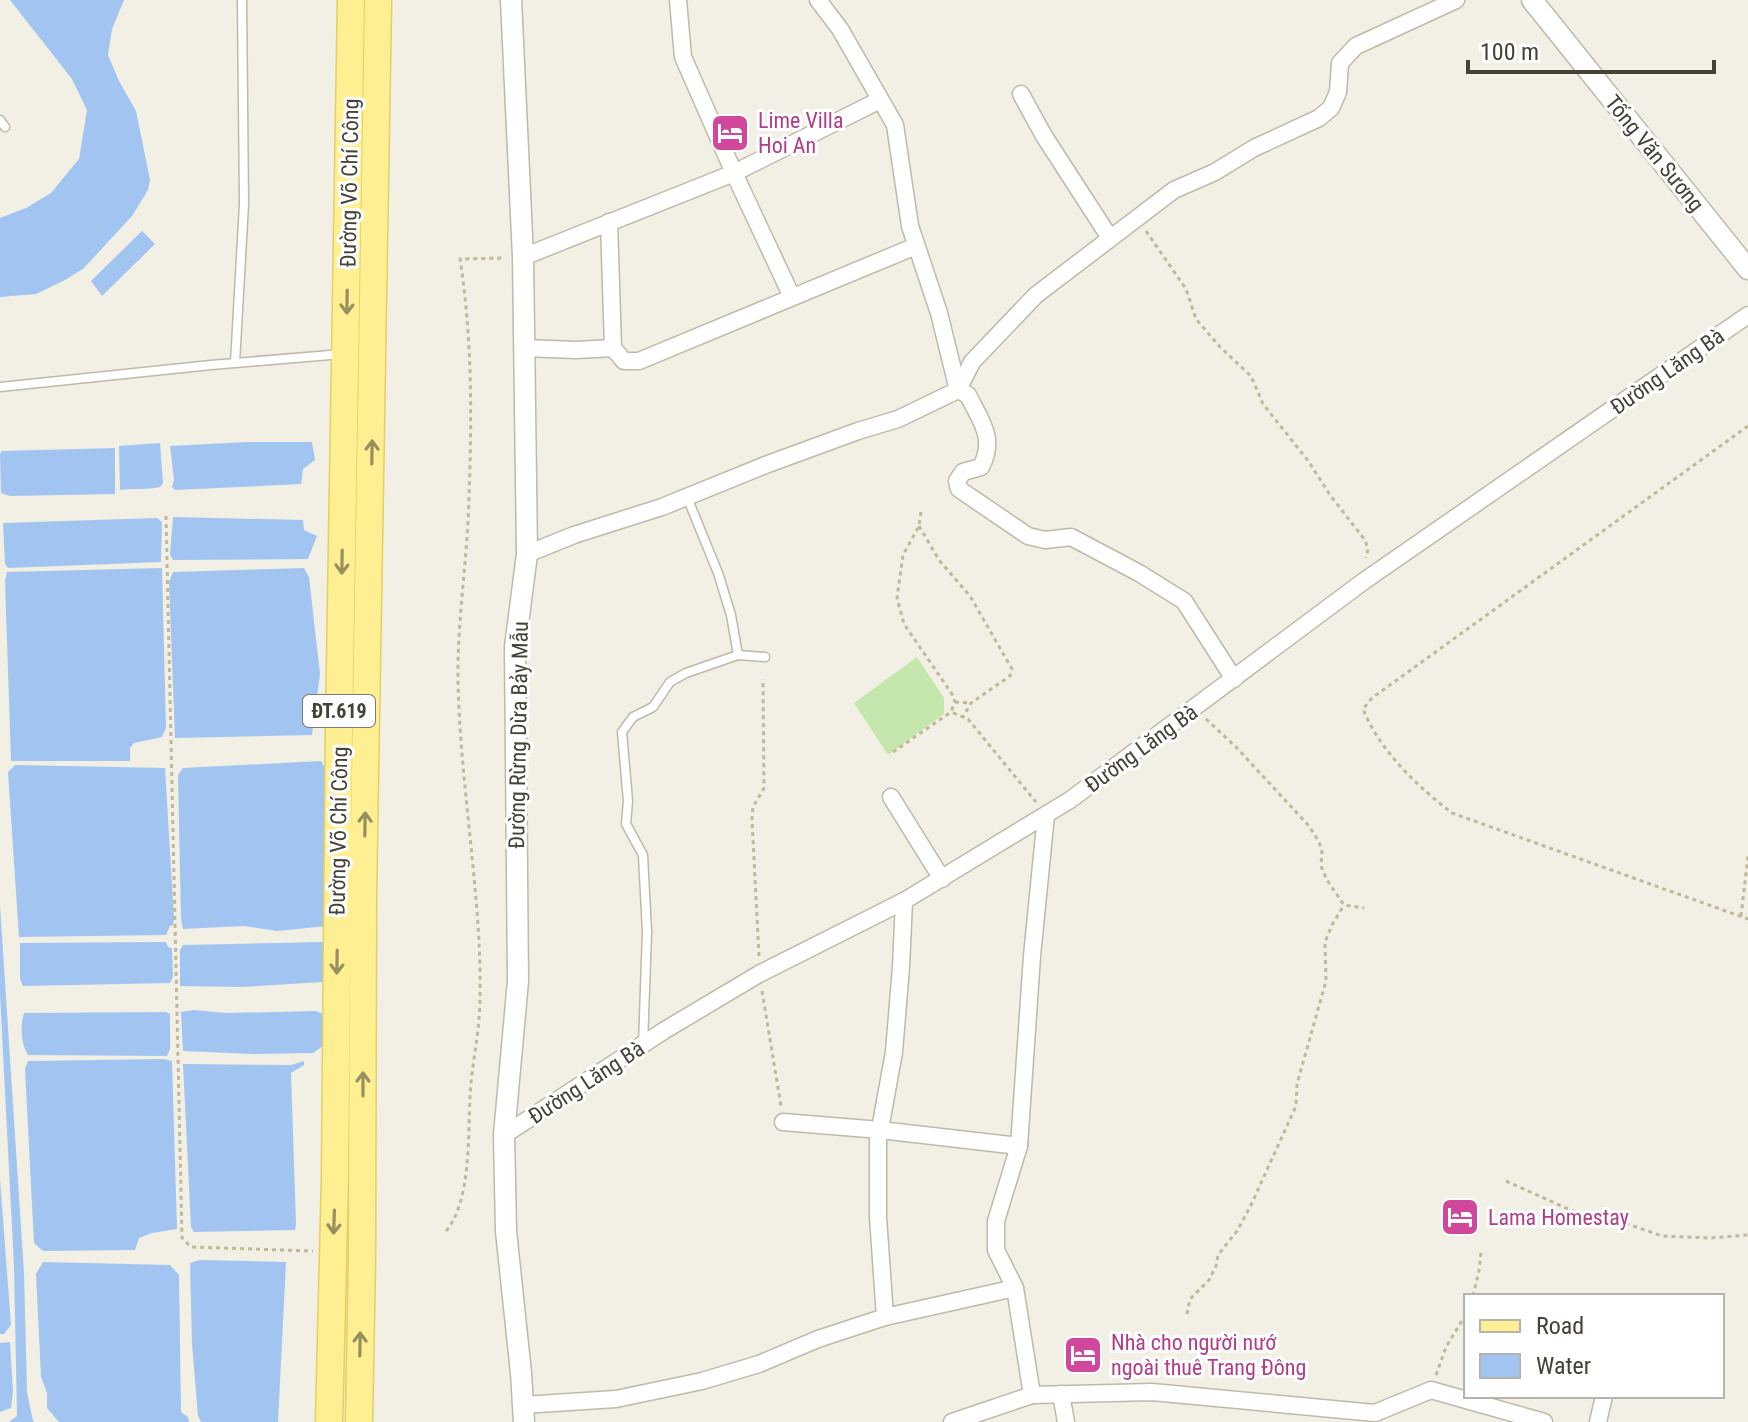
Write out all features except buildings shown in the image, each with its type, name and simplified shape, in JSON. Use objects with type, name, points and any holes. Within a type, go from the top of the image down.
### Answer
[{"type":"main road","name":"Đường Võ Chí Công","points":[[329,1422],[336,1132],[351,0]]},
{"type":"main road","name":"Đường Võ Chí Công","points":[[359,1422],[378,0]]},
{"type":"street","name":"Đường Rừng Dừa Bảy Mẫu","points":[[511,0],[523,257],[527,554],[515,647],[518,981],[504,1135],[506,1231],[524,1413]]},
{"type":"street","points":[[678,0],[683,57],[792,297]]},
{"type":"street","points":[[818,0],[840,29],[895,125],[910,226],[939,313],[958,390],[968,395],[987,434],[989,453],[981,467],[963,472],[957,481],[959,489],[1028,536],[1045,540],[1071,537],[1184,601],[1234,679]]},
{"type":"street","points":[[527,554],[858,431],[898,419],[958,390],[972,362],[1036,295],[1174,190],[1319,118],[1331,108],[1338,92],[1340,63],[1356,46],[1456,0]]},
{"type":"street","name":"Tống Văn Sương","points":[[1532,0],[1748,269]]},
{"type":"street","points":[[1021,94],[1044,136],[1110,238]]},
{"type":"street","points":[[523,257],[734,173],[880,100]]},
{"type":"street","points":[[609,222],[613,348],[624,361],[639,361],[916,246]]},
{"type":"street","name":"Đường Lăng Bà","points":[[504,1135],[665,1030],[759,974],[904,901],[1070,800],[1364,581],[1748,315]]},
{"type":"street","points":[[524,348],[613,348]]},
{"type":"street","points":[[891,797],[942,879]]},
{"type":"street","points":[[1032,1395],[1015,1288],[996,1250],[996,1221],[1019,1146],[1032,956],[1046,815]]},
{"type":"street","points":[[885,1317],[878,1217],[878,1140],[894,1052],[904,901]]},
{"type":"street","points":[[783,1122],[1019,1146]]},
{"type":"street","points":[[524,1413],[616,1399],[702,1381],[759,1364],[818,1339],[885,1317],[1015,1288]]},
{"type":"street","points":[[952,1422],[1032,1395],[1152,1392],[1375,1413],[1431,1390],[1522,1419],[1544,1422]]},
{"type":"street","points":[[1061,1394],[1066,1422]]},
{"type":"street","points":[[1598,1422],[1604,1398]]},
{"type":"lane","points":[[235,363],[244,204],[242,0]]},
{"type":"lane","points":[[0,387],[347,353]]},
{"type":"lane","points":[[687,497],[718,573],[731,615],[738,655]]},
{"type":"lane","points":[[643,1046],[647,932],[643,855],[626,824],[628,801],[622,732],[633,717],[653,707],[670,682],[686,673],[738,655],[765,657]]},
{"type":"path","points":[[1137,218],[1186,289],[1196,319],[1251,376],[1263,404],[1365,540],[1368,549],[1364,581]]},
{"type":"path","points":[[446,1231],[455,1221],[462,1199],[471,1073],[479,1020],[479,942],[458,681],[469,496],[469,385],[465,289],[460,259],[523,257]]},
{"type":"path","points":[[1748,426],[1372,698],[1363,709],[1391,755],[1425,792],[1452,813],[1748,919]]},
{"type":"path","points":[[893,752],[951,712],[955,702],[904,624],[897,598],[903,555],[919,526],[921,512]]},
{"type":"path","points":[[166,516],[182,1238],[191,1247],[333,1252]]},
{"type":"path","points":[[919,526],[939,560],[970,596],[1012,669],[1010,676],[971,703],[963,717]]},
{"type":"path","points":[[763,679],[764,788],[753,807],[752,820],[759,974],[783,1122]]},
{"type":"path","points":[[955,702],[971,703]]},
{"type":"path","points":[[1194,709],[1236,747],[1309,826],[1319,842],[1321,866],[1327,880],[1344,905],[1364,908]]},
{"type":"path","points":[[951,712],[968,719],[1046,815]]},
{"type":"path","points":[[1741,916],[1748,856]]},
{"type":"path","points":[[1187,1314],[1190,1299],[1209,1280],[1218,1255],[1237,1231],[1251,1205],[1296,1106],[1297,1084],[1326,981],[1325,942],[1344,905]]},
{"type":"path","points":[[1506,1181],[1577,1213],[1602,1215],[1662,1236],[1710,1238],[1748,1235]]},
{"type":"path","points":[[1473,1294],[1481,1252]]},
{"type":"path","points":[[1431,1390],[1446,1347],[1464,1317]]},
{"type":"green space","points":[[917,657],[944,698],[944,714],[888,755],[854,703]]},
{"type":"water","points":[[10,0],[124,0],[112,29],[108,55],[136,111],[150,180],[148,190],[132,216],[84,268],[36,294],[0,297],[0,218],[26,208],[51,193],[79,159],[87,110],[72,79]]},
{"type":"water","points":[[142,231],[155,244],[102,296],[91,281]]},
{"type":"water","points":[[312,442],[315,460],[303,469],[301,484],[175,490],[172,487],[170,446]]},
{"type":"water","points":[[160,443],[163,483],[160,487],[120,490],[119,446]]},
{"type":"water","points":[[115,448],[115,494],[10,496],[1,493],[2,451]]},
{"type":"water","points":[[173,517],[303,520],[304,530],[317,536],[308,559],[173,560],[170,555]]},
{"type":"water","points":[[157,518],[162,522],[161,562],[8,568],[5,564],[3,523]]},
{"type":"water","points":[[162,568],[166,728],[162,737],[134,743],[130,748],[130,761],[11,761],[7,572]]},
{"type":"water","points":[[304,568],[309,577],[320,674],[312,735],[175,738],[169,582],[173,572]]},
{"type":"water","points":[[321,761],[327,771],[327,926],[277,931],[244,926],[183,929],[178,775],[183,768]]},
{"type":"water","points":[[15,765],[165,768],[174,919],[166,935],[19,937],[8,772]]},
{"type":"water","points":[[0,905],[24,1273],[27,1392],[35,1422],[9,1422],[17,1416],[14,1266],[0,995]]},
{"type":"water","points":[[166,942],[172,948],[173,977],[170,983],[23,986],[20,979],[20,943]]},
{"type":"water","points":[[327,943],[331,974],[322,982],[243,987],[180,986],[180,950],[183,945]]},
{"type":"water","points":[[316,1011],[323,1014],[326,1044],[313,1053],[183,1051],[181,1012],[226,1013]]},
{"type":"water","points":[[24,1013],[170,1014],[170,1049],[167,1056],[28,1055],[23,1040]]},
{"type":"water","points":[[28,1061],[172,1061],[177,1229],[139,1238],[135,1250],[43,1251],[34,1243],[25,1069]]},
{"type":"water","points":[[304,1061],[304,1065],[291,1073],[295,1230],[194,1232],[191,1227],[183,1064],[291,1065]]},
{"type":"water","points":[[0,1179],[11,1325],[4,1334],[0,1334]]},
{"type":"water","points":[[200,1260],[286,1262],[278,1422],[201,1422],[198,1416],[190,1263]]},
{"type":"water","points":[[43,1262],[170,1265],[179,1275],[181,1412],[189,1422],[59,1422],[47,1408],[47,1393],[41,1377],[36,1274]]},
{"type":"water","points":[[10,1342],[11,1408],[0,1412],[0,1343]]},
{"type":"place","name":"Lime Villa Hoi An","points":[[730,133]]},
{"type":"place","name":"Lama Homestay","points":[[1460,1217]]},
{"type":"place","name":"Nhà cho người nướ ngoài thuê Trang Đông","points":[[1083,1355]]}]
